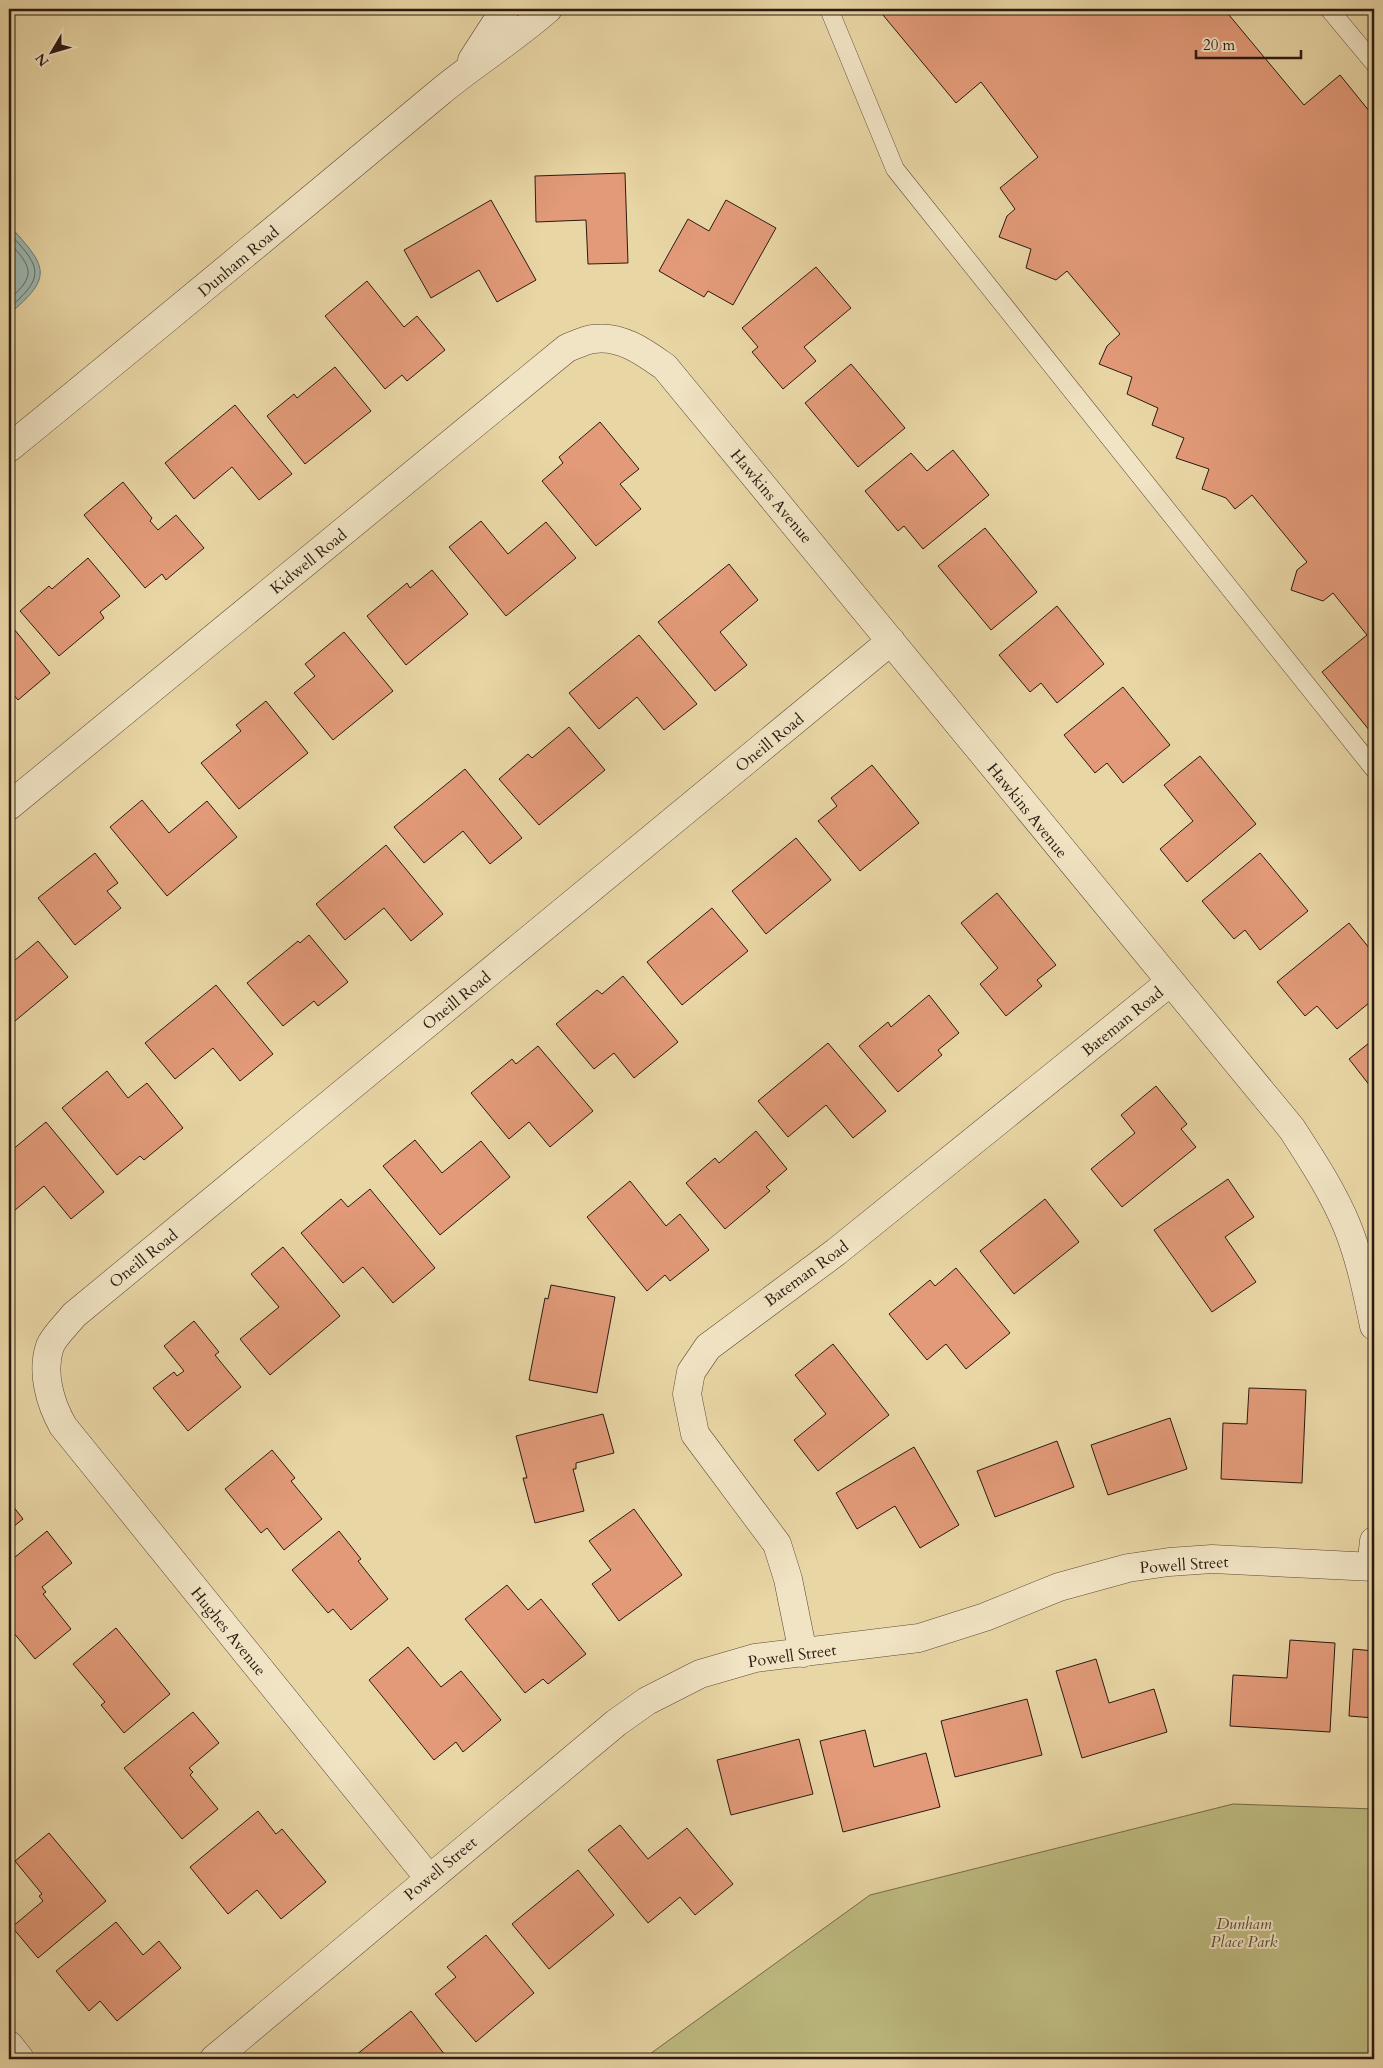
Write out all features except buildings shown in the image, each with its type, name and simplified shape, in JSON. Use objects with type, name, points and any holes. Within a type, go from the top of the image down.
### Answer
[{"type":"street","name":"Dunham Road","points":[[464,72],[506,9]]},
{"type":"street","name":"Dunham Road","points":[[9,448],[174,314],[464,72],[518,35],[548,9]]},
{"type":"street","name":"Kidwell Road","points":[[9,806],[567,348],[593,339],[616,340]]},
{"type":"street","name":"Hawkins Avenue","points":[[616,340],[640,349],[665,367],[1169,983],[1292,1130],[1319,1170],[1347,1226],[1364,1278],[1374,1326]]},
{"type":"street","name":"Oneill Road","points":[[47,1376],[50,1346],[74,1315],[891,641]]},
{"type":"street","name":"Bateman Road","points":[[804,1653],[788,1578],[777,1544],[695,1434],[687,1394],[691,1372],[708,1347],[836,1252],[1169,983]]},
{"type":"street","name":"Hughes Avenue","points":[[47,1376],[54,1410],[64,1426],[428,1877]]},
{"type":"street","name":"Powell Street","points":[[214,2059],[428,1877],[616,1722],[647,1701],[700,1674],[755,1658],[919,1638],[985,1617],[1059,1587],[1128,1568],[1212,1559],[1373,1558]]},
{"type":"street","points":[[9,2046],[20,2059]]},
{"type":"lane","points":[[829,9],[895,169],[1374,769]]},
{"type":"lane","points":[[1329,9],[1374,63]]},
{"type":"green space","name":"Dunham Place Park","points":[[1233,1804],[1374,1809],[1374,2043],[1370,2048],[1368,2059],[643,2059],[870,1895]]},
{"type":"water","points":[[9,225],[31,251],[40,271],[39,280],[34,290],[9,314]]}]
